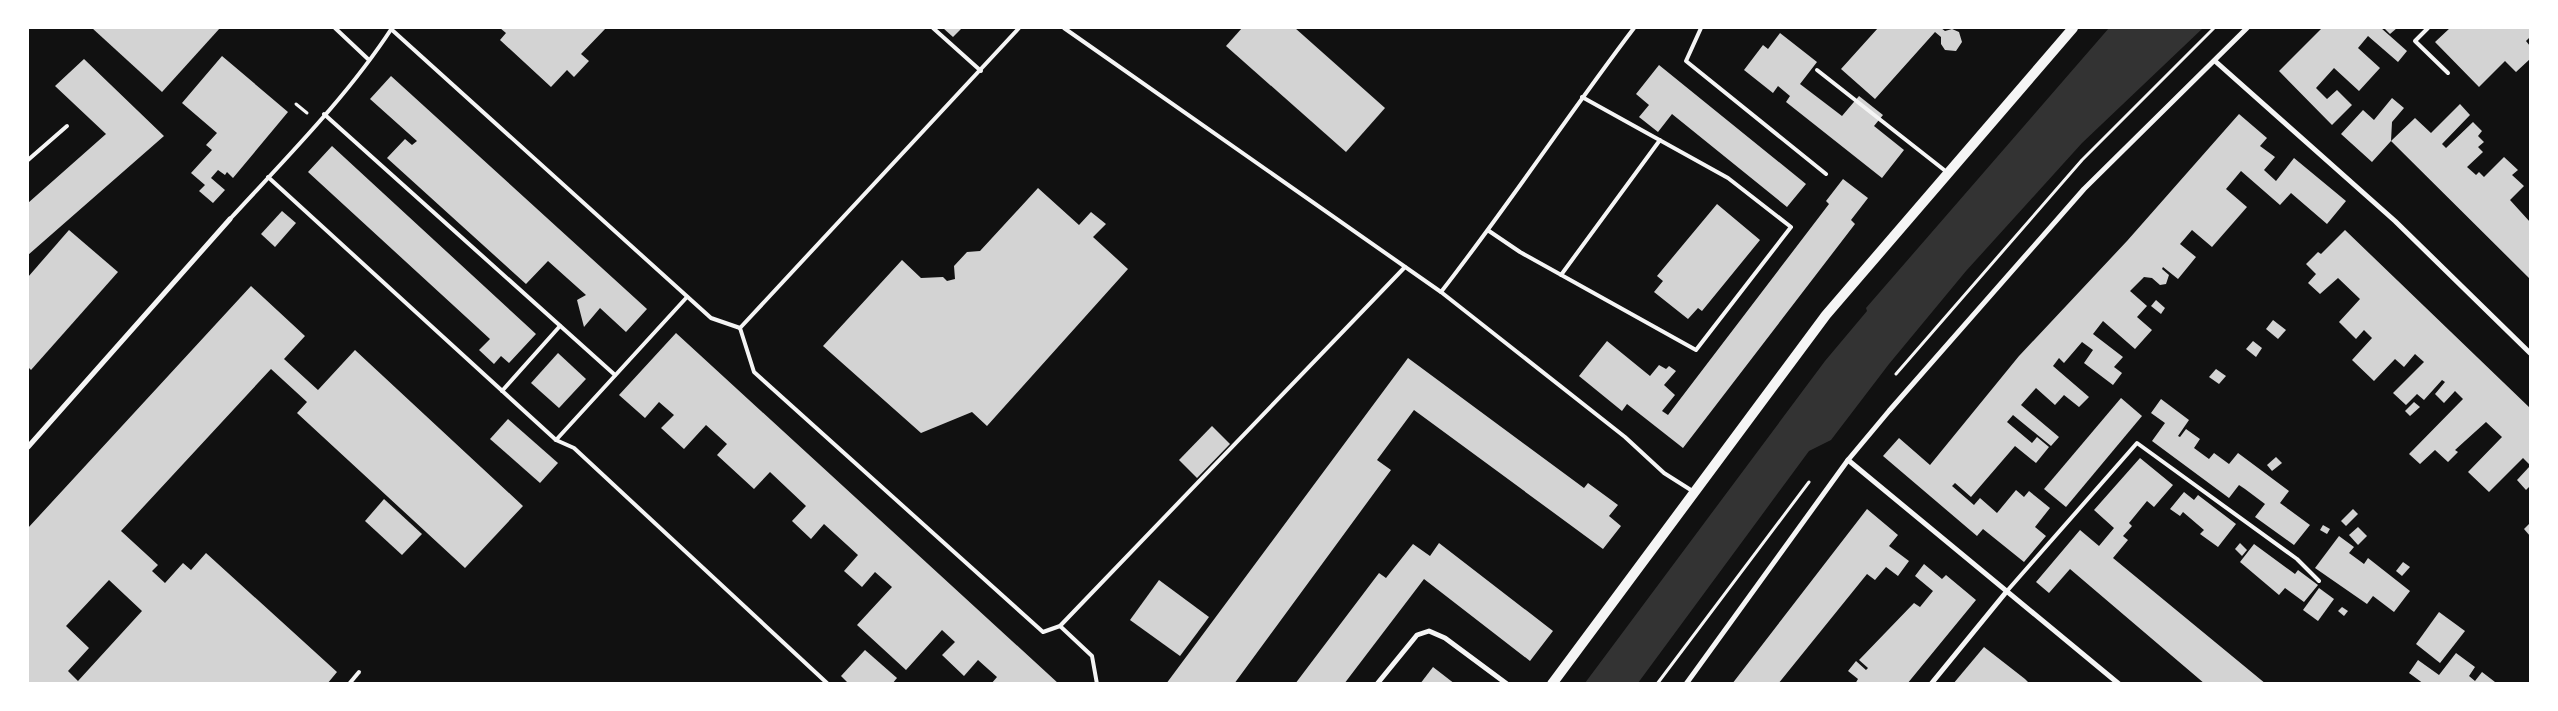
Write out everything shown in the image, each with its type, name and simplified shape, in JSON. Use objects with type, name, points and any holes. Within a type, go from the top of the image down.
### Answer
[{"type":"main road","points":[[1552,684],[1826,315],[2073,28]]},
{"type":"street","points":[[1686,684],[1848,460],[2084,189],[2247,28]]},
{"type":"street","points":[[2215,60],[2395,221],[2530,353]]},
{"type":"street","points":[[28,446],[230,219]]},
{"type":"street","points":[[1848,460],[2119,684]]},
{"type":"street","points":[[1932,684],[2007,590]]},
{"type":"street","points":[[1377,684],[1416,635],[1429,631],[1445,638],[1507,684]]},
{"type":"lane","points":[[335,28],[369,60]]},
{"type":"lane","points":[[230,219],[324,114],[369,60],[391,28],[711,318],[740,328]]},
{"type":"lane","points":[[933,28],[981,71]]},
{"type":"lane","points":[[740,328],[1019,28]]},
{"type":"lane","points":[[1064,28],[1441,292],[1625,438],[1664,473],[1694,492]]},
{"type":"lane","points":[[1441,292],[1489,231],[1582,97],[1634,28]]},
{"type":"lane","points":[[1701,28],[1686,61],[1826,174]]},
{"type":"lane","points":[[2428,28],[2415,41],[2448,73]]},
{"type":"lane","points":[[1816,70],[1948,173]]},
{"type":"lane","points":[[1489,231],[1520,252],[1696,350],[1792,227],[1728,178],[1582,97]]},
{"type":"lane","points":[[324,114],[614,375]]},
{"type":"lane","points":[[28,160],[67,126]]},
{"type":"lane","points":[[1561,275],[1660,140]]},
{"type":"lane","points":[[268,177],[556,440],[574,448],[828,684]]},
{"type":"lane","points":[[740,328],[754,372],[1043,632],[1060,626],[1405,268]]},
{"type":"lane","points":[[556,440],[687,297]]},
{"type":"lane","points":[[502,391],[560,326]]},
{"type":"lane","points":[[2007,590],[2137,443],[2297,559],[2319,581]]},
{"type":"lane","points":[[1060,626],[1092,656],[1097,684]]},
{"type":"lane","points":[[349,684],[360,672]]},
{"type":"shaded area","points":[[2109,28],[2203,28],[2082,143],[1966,271],[1889,364],[1831,440],[1809,451],[1638,683],[1585,683],[1825,361],[1867,311],[1866,308]]},
{"type":"building","points":[[92,28],[220,28],[162,92]]},
{"type":"building","points":[[500,28],[606,28],[581,54],[589,61],[574,77],[567,70],[551,87],[500,40],[506,33]]},
{"type":"building","points":[[943,28],[962,28],[953,37]]},
{"type":"building","points":[[1242,28],[1295,28],[1385,108],[1346,152],[1226,46]]},
{"type":"building","points":[[1878,28],[1941,28],[1945,31],[1952,29],[1959,32],[1962,42],[1956,51],[1945,50],[1941,44],[1941,37],[1935,32],[1875,99],[1841,69]]},
{"type":"building","points":[[2322,28],[2381,28],[2407,51],[2398,62],[2368,36],[2358,48],[2380,68],[2359,91],[2334,68],[2316,88],[2327,99],[2337,90],[2352,105],[2332,125],[2279,71]]},
{"type":"building","points":[[2384,28],[2397,28],[2390,34]]},
{"type":"building","points":[[2450,28],[2530,28],[2530,37],[2526,41],[2530,46],[2530,59],[2516,72],[2505,61],[2479,87],[2435,42]]},
{"type":"building","points":[[1780,33],[1817,62],[1800,84],[1842,116],[1859,96],[1883,115],[1874,126],[1904,150],[1882,178],[1786,102],[1790,96],[1778,86],[1773,93],[1744,70],[1763,45],[1768,49]]},
{"type":"building","points":[[222,56],[288,112],[233,178],[227,172],[225,175],[218,170],[211,178],[225,190],[213,203],[199,191],[205,185],[191,173],[212,150],[206,145],[217,133],[182,103]]},
{"type":"building","points":[[84,59],[164,136],[28,255],[28,203],[106,134],[55,86]]},
{"type":"building","points":[[1659,65],[1806,184],[1787,207],[1672,114],[1658,132],[1639,117],[1649,105],[1636,94]]},
{"type":"building","points":[[391,76],[647,309],[626,332],[600,308],[584,327],[577,300],[586,295],[548,261],[526,284],[387,158],[405,139],[412,145],[417,141],[370,99]]},
{"type":"building","points":[[2392,98],[2404,108],[2392,122],[2391,141],[2372,162],[2341,134],[2363,110],[2374,120]]},
{"type":"building","points":[[2460,104],[2470,115],[2442,144],[2446,148],[2473,122],[2482,131],[2478,136],[2484,142],[2478,147],[2483,152],[2467,167],[2476,175],[2479,172],[2484,177],[2504,157],[2518,170],[2512,175],[2524,186],[2510,200],[2530,222],[2530,279],[2391,141],[2415,118],[2431,133]]},
{"type":"building","points":[[2239,114],[2267,138],[2260,146],[2275,157],[2264,170],[2276,181],[2294,158],[2346,201],[2327,224],[2291,193],[2280,205],[2241,171],[2226,189],[2247,207],[2212,247],[2192,230],[2180,244],[2196,257],[2178,279],[2163,267],[2162,269],[2169,275],[2166,284],[2160,285],[2152,278],[2144,277],[2130,291],[2147,306],[2137,317],[2152,330],[2135,349],[2103,321],[2093,334],[2123,357],[2114,367],[2122,373],[2113,385],[2084,363],[2093,350],[2082,342],[2064,363],[2059,358],[2053,366],[2089,397],[2079,407],[2064,395],[2055,405],[2036,388],[2021,405],[2059,437],[2051,446],[2013,415],[2007,422],[2032,443],[2037,437],[2049,447],[2036,463],[2015,446],[1971,497],[1955,483],[1952,486],[1974,505],[1980,498],[1997,513],[2016,490],[2024,497],[2029,491],[2050,508],[2035,527],[2046,536],[2024,562],[1983,529],[1977,536],[1883,456],[1899,438],[1930,465],[2019,356],[2127,241]]},
{"type":"building","points":[[332,146],[536,334],[509,363],[501,356],[494,364],[479,350],[490,339],[308,172]]},
{"type":"building","points":[[1843,179],[1868,198],[1851,220],[1855,224],[1683,448],[1627,404],[1622,411],[1579,376],[1607,341],[1650,376],[1659,365],[1666,369],[1669,366],[1676,371],[1664,385],[1675,395],[1662,411],[1668,415],[1829,204],[1826,201]]},
{"type":"building","points":[[1038,188],[1079,225],[1091,212],[1106,224],[1093,237],[1128,269],[987,426],[972,412],[921,433],[823,346],[902,260],[921,278],[943,277],[947,281],[955,279],[954,266],[967,252],[980,251]]},
{"type":"building","points":[[1717,204],[1760,240],[1702,311],[1698,308],[1688,319],[1654,292],[1663,281],[1657,276]]},
{"type":"building","points":[[282,211],[296,223],[275,247],[261,234]]},
{"type":"building","points":[[69,230],[118,272],[31,370],[28,367],[28,277]]},
{"type":"building","points":[[2345,230],[2530,408],[2530,465],[2523,458],[2489,492],[2468,472],[2502,437],[2486,422],[2455,450],[2458,452],[2448,462],[2435,450],[2420,464],[2409,454],[2463,399],[2455,391],[2444,403],[2435,394],[2445,382],[2442,380],[2424,400],[2417,394],[2406,405],[2393,393],[2424,362],[2415,354],[2404,367],[2395,359],[2374,381],[2352,360],[2372,338],[2364,330],[2356,339],[2339,322],[2360,299],[2338,278],[2320,294],[2308,283],[2316,274],[2306,264],[2318,252],[2321,254]]},
{"type":"building","points":[[251,286],[305,336],[284,359],[318,390],[355,350],[523,506],[465,568],[297,413],[307,402],[271,369],[121,531],[158,565],[152,571],[165,583],[183,563],[191,570],[206,553],[337,672],[327,684],[28,684],[28,528]],"holes":[[[109,580],[142,611],[78,681],[68,671],[89,648],[66,626]]]},
{"type":"building","points":[[2156,300],[2165,308],[2161,314],[2151,306]]},
{"type":"building","points":[[2273,320],[2286,330],[2278,339],[2266,329]]},
{"type":"building","points":[[676,333],[1059,684],[991,684],[997,677],[978,660],[964,676],[942,655],[955,642],[942,630],[906,670],[857,625],[892,587],[875,572],[862,587],[844,571],[858,555],[824,524],[811,539],[792,521],[806,506],[770,472],[754,489],[717,455],[727,444],[706,425],[684,449],[661,428],[674,415],[659,402],[645,418],[619,395]]},
{"type":"building","points":[[2253,341],[2262,348],[2256,357],[2246,349]]},
{"type":"building","points":[[558,353],[586,379],[559,408],[531,383]]},
{"type":"building","points":[[1408,358],[1584,488],[1588,483],[1618,505],[1609,516],[1621,526],[1603,549],[1414,410],[1377,460],[1391,470],[1234,684],[1166,684]]},
{"type":"building","points":[[2216,369],[2226,376],[2219,384],[2209,377]]},
{"type":"building","points":[[2121,398],[2142,416],[2066,507],[2044,489]]},
{"type":"building","points":[[2161,399],[2189,420],[2178,436],[2180,437],[2186,429],[2200,439],[2194,448],[2209,459],[2214,453],[2229,464],[2238,453],[2289,491],[2280,503],[2310,525],[2294,545],[2255,517],[2265,504],[2245,489],[2239,485],[2229,498],[2152,441],[2165,423],[2151,413]]},
{"type":"building","points":[[2414,402],[2420,407],[2410,416],[2405,411]]},
{"type":"building","points":[[508,419],[558,463],[540,483],[490,439]]},
{"type":"building","points":[[1212,426],[1230,444],[1197,478],[1179,460]]},
{"type":"building","points":[[2276,457],[2282,463],[2272,471],[2267,465]]},
{"type":"building","points":[[2140,458],[2173,485],[2154,507],[2147,501],[2129,523],[2132,526],[2123,536],[2128,540],[2113,558],[2266,684],[2205,684],[2070,569],[2049,593],[2036,582],[2080,530],[2099,546],[2114,528],[2094,510]]},
{"type":"building","points":[[2530,466],[2530,486],[2526,490],[2517,480]]},
{"type":"building","points":[[2184,492],[2194,500],[2198,495],[2236,524],[2218,547],[2200,534],[2204,530],[2183,512],[2180,516],[2170,509]]},
{"type":"building","points":[[384,499],[422,534],[402,555],[365,521]]},
{"type":"building","points":[[1867,509],[1898,535],[1889,546],[1909,561],[1898,576],[1886,567],[1875,580],[1867,574],[1778,684],[1732,684]]},
{"type":"building","points":[[2353,509],[2358,514],[2346,526],[2341,521]]},
{"type":"building","points":[[2530,523],[2530,536],[2524,529]]},
{"type":"building","points":[[2323,525],[2330,529],[2327,534],[2320,530]]},
{"type":"building","points":[[2358,527],[2367,536],[2358,545],[2349,535]]},
{"type":"building","points":[[2339,536],[2354,547],[2349,553],[2364,564],[2368,558],[2410,591],[2394,612],[2373,596],[2367,604],[2315,568]]},
{"type":"building","points":[[1439,543],[1553,631],[1530,661],[1424,579],[1344,684],[1295,684],[1379,573],[1386,578],[1413,544],[1430,556]]},
{"type":"building","points":[[2240,543],[2247,550],[2242,556],[2235,549]]},
{"type":"building","points":[[2254,544],[2295,574],[2298,570],[2318,585],[2304,602],[2285,588],[2279,595],[2240,562]]},
{"type":"building","points":[[2403,562],[2410,567],[2402,576],[2396,571]]},
{"type":"building","points":[[1924,564],[1942,579],[1946,575],[1976,600],[1907,684],[1855,684],[1858,679],[1848,671],[1856,661],[1866,670],[1868,668],[1859,660],[1914,603],[1920,607],[1933,591],[1915,576]]},
{"type":"building","points":[[1159,580],[1209,617],[1180,656],[1130,620]]},
{"type":"building","points":[[2319,588],[2334,599],[2318,621],[2303,610]]},
{"type":"building","points":[[2342,607],[2348,611],[2344,616],[2338,611]]},
{"type":"building","points":[[2439,612],[2465,631],[2440,663],[2416,644]]},
{"type":"building","points":[[1984,647],[2025,679],[2030,684],[1953,684]]},
{"type":"building","points":[[865,650],[897,678],[892,684],[849,684],[841,676]]},
{"type":"building","points":[[2456,653],[2475,667],[2469,676],[2475,681],[2482,672],[2495,682],[2424,684],[2409,673],[2418,660],[2439,675]]},
{"type":"building","points":[[1433,667],[1455,684],[1420,684]]}]
